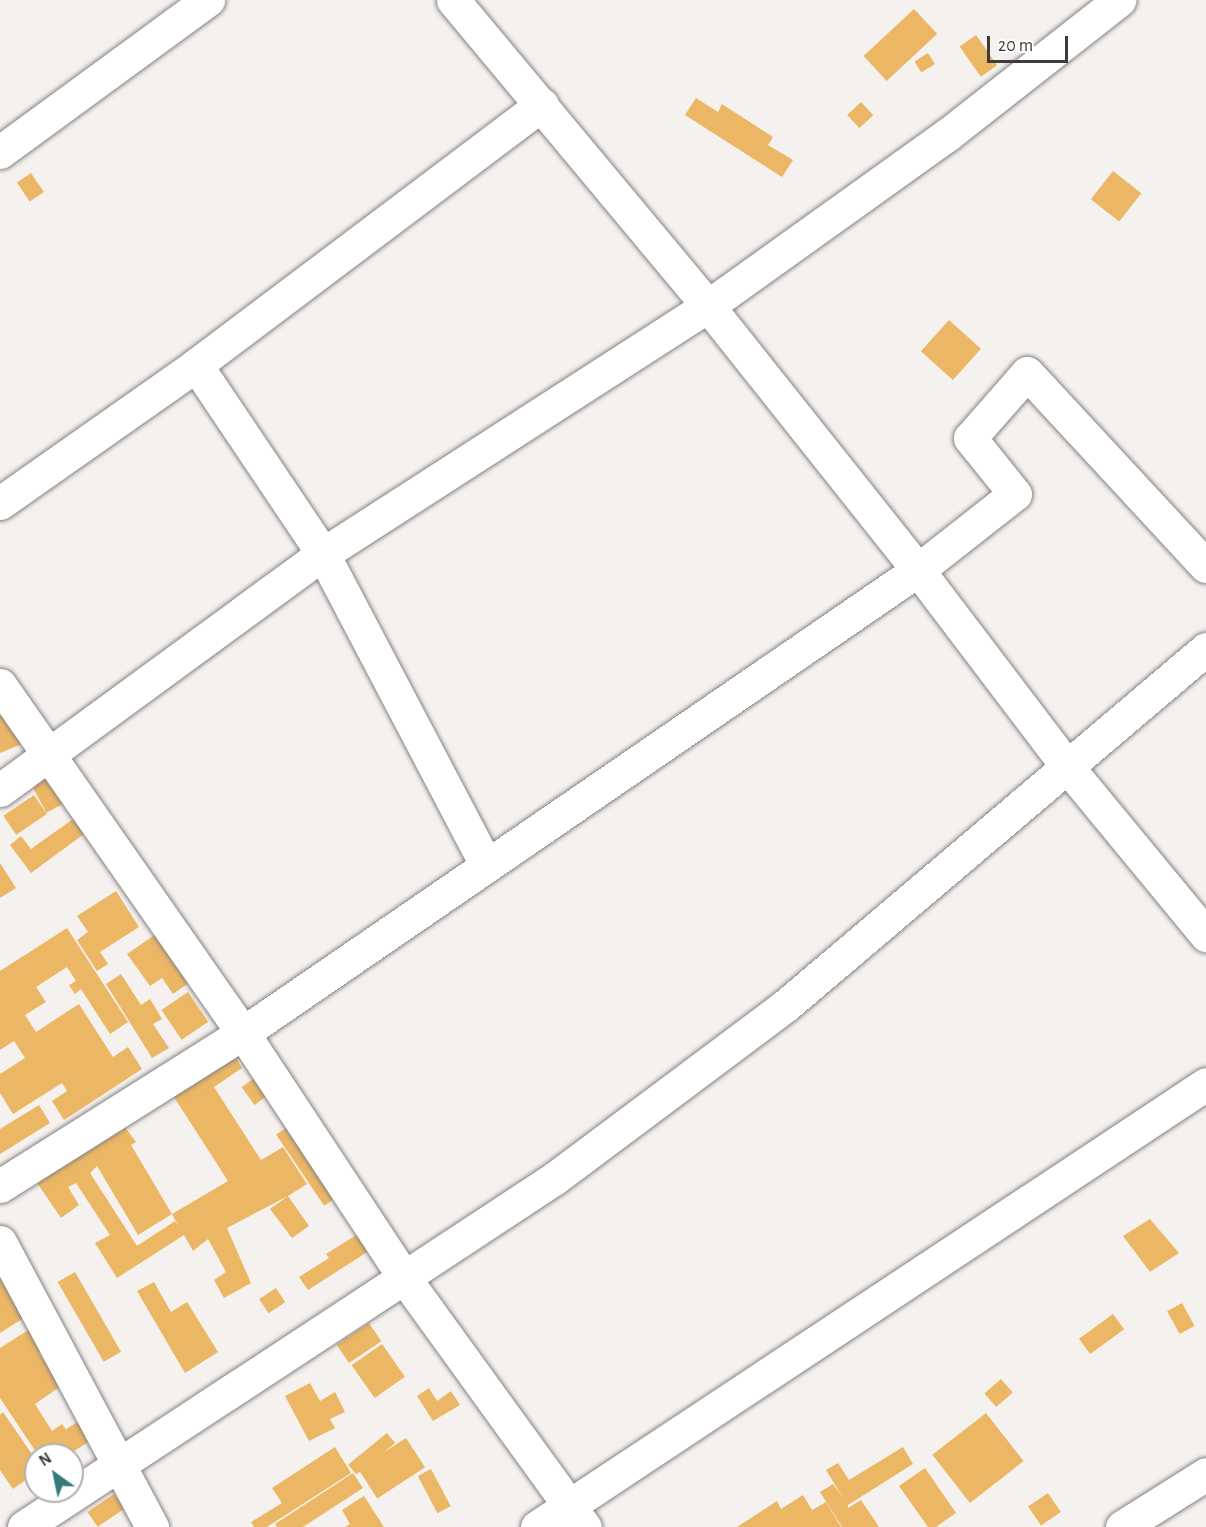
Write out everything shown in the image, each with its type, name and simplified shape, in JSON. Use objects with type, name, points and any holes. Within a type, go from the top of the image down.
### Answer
[{"type":"street","points":[[0,152],[208,0]]},
{"type":"street","points":[[453,0],[708,306],[918,570],[1065,764],[1206,935]]},
{"type":"street","points":[[0,790],[50,756],[323,554],[708,306],[947,135],[1119,0]]},
{"type":"street","points":[[0,502],[196,365],[542,104]]},
{"type":"street","points":[[196,365],[323,554],[486,865]]},
{"type":"street","points":[[0,1186],[243,1033],[918,570],[1015,494],[970,438],[1027,373],[1206,566]]},
{"type":"street","points":[[24,1527],[555,1178],[785,1006],[1065,764],[1206,649]]},
{"type":"street","points":[[0,685],[243,1033],[403,1276],[578,1516]]},
{"type":"street","points":[[537,1527],[578,1516],[1206,1084]]},
{"type":"street","points":[[0,1242],[152,1527]]},
{"type":"street","points":[[1122,1527],[1206,1474]]},
{"type":"building","points":[[914,9],[937,34],[887,81],[864,56]]},
{"type":"building","points":[[976,35],[997,65],[981,77],[960,46]]},
{"type":"building","points":[[928,53],[935,64],[921,73],[914,61]]},
{"type":"building","points":[[696,98],[718,112],[722,104],[773,137],[768,145],[793,160],[782,177],[685,115]]},
{"type":"building","points":[[861,102],[873,115],[859,128],[847,115]]},
{"type":"building","points":[[1113,171],[1141,193],[1119,222],[1091,199]]},
{"type":"building","points":[[31,173],[44,192],[30,202],[17,183]]},
{"type":"building","points":[[949,320],[981,349],[953,380],[921,351]]},
{"type":"building","points":[[0,707],[27,742],[0,753]]},
{"type":"building","points":[[49,775],[64,803],[46,813],[31,784]]},
{"type":"building","points":[[34,795],[47,814],[16,835],[3,816]]},
{"type":"building","points":[[73,819],[84,834],[31,873],[10,845],[21,836],[31,849]]},
{"type":"building","points":[[0,863],[16,888],[0,898]]},
{"type":"building","points":[[116,891],[139,927],[100,952],[108,964],[97,971],[77,940],[88,932],[77,916]]},
{"type":"building","points":[[67,928],[128,1022],[110,1034],[81,989],[75,994],[69,985],[76,981],[67,967],[36,987],[46,1002],[25,1015],[36,1032],[79,1004],[113,1057],[128,1047],[142,1069],[64,1120],[52,1101],[67,1091],[62,1083],[13,1114],[0,1093],[0,1074],[25,1058],[14,1041],[0,1050],[0,971]]},
{"type":"building","points":[[156,934],[190,982],[173,994],[162,978],[150,986],[127,954]]},
{"type":"building","points":[[121,974],[141,1005],[150,999],[162,1019],[153,1024],[169,1048],[152,1058],[106,984]]},
{"type":"building","points":[[188,992],[208,1022],[182,1040],[161,1010]]},
{"type":"building","points":[[233,1054],[242,1068],[214,1087],[261,1160],[283,1147],[307,1184],[227,1228],[251,1283],[224,1298],[214,1280],[226,1272],[208,1239],[193,1251],[184,1235],[117,1278],[95,1243],[110,1235],[76,1183],[68,1187],[79,1205],[61,1218],[33,1177],[64,1155],[70,1163],[124,1126],[136,1142],[131,1145],[172,1214],[228,1181],[172,1094]],"holes":[[[97,1166],[138,1235],[172,1214],[179,1227],[175,1221],[137,1246],[90,1173]]]},
{"type":"building","points":[[257,1076],[270,1094],[255,1105],[242,1087]]},
{"type":"building","points":[[39,1105],[50,1123],[0,1154],[0,1129]]},
{"type":"building","points":[[296,1121],[344,1192],[324,1206],[276,1134]]},
{"type":"building","points":[[288,1196],[309,1226],[292,1238],[270,1209]]},
{"type":"building","points":[[1150,1219],[1179,1253],[1150,1272],[1123,1236]]},
{"type":"building","points":[[361,1232],[372,1249],[308,1290],[299,1277],[329,1258],[326,1254]]},
{"type":"building","points":[[75,1272],[121,1352],[104,1362],[58,1282]]},
{"type":"building","points":[[0,1279],[25,1317],[0,1333]]},
{"type":"building","points":[[154,1282],[171,1312],[187,1302],[218,1352],[185,1373],[137,1291]]},
{"type":"building","points":[[276,1288],[285,1302],[268,1313],[259,1299]]},
{"type":"building","points":[[1182,1303],[1195,1326],[1180,1334],[1167,1311]]},
{"type":"building","points":[[1113,1314],[1124,1329],[1090,1354],[1079,1339]]},
{"type":"building","points":[[369,1323],[381,1341],[349,1363],[337,1345]]},
{"type":"building","points":[[33,1327],[45,1345],[39,1353],[61,1386],[35,1404],[52,1431],[62,1424],[69,1434],[66,1429],[81,1420],[93,1439],[84,1445],[30,1443],[0,1398],[0,1348]]},
{"type":"building","points":[[382,1344],[405,1377],[375,1398],[352,1365]]},
{"type":"building","points":[[1001,1379],[1013,1393],[996,1407],[984,1393]]},
{"type":"building","points":[[310,1383],[320,1401],[335,1392],[345,1412],[330,1419],[335,1428],[309,1441],[285,1396]]},
{"type":"building","points":[[429,1388],[437,1401],[451,1391],[460,1405],[433,1421],[417,1396]]},
{"type":"building","points":[[3,1412],[24,1443],[24,1481],[13,1489],[0,1470],[0,1415]]},
{"type":"building","points":[[986,1413],[1024,1461],[970,1503],[932,1455]]},
{"type":"building","points":[[387,1433],[395,1443],[356,1475],[348,1464]]},
{"type":"building","points":[[406,1438],[425,1467],[377,1498],[358,1469]]},
{"type":"building","points":[[335,1447],[351,1473],[267,1527],[254,1527],[251,1522],[282,1503],[272,1488]]},
{"type":"building","points":[[903,1447],[913,1464],[848,1505],[848,1508],[861,1500],[879,1527],[842,1527],[820,1492],[833,1484],[843,1498],[826,1470],[838,1463],[849,1480]]},
{"type":"building","points":[[925,1468],[956,1513],[936,1527],[928,1527],[899,1486]]},
{"type":"building","points":[[431,1469],[451,1506],[437,1513],[418,1476]]},
{"type":"building","points":[[353,1473],[363,1488],[303,1527],[277,1527],[275,1524]]},
{"type":"building","points":[[1048,1493],[1061,1512],[1041,1525],[1028,1506]]},
{"type":"building","points":[[114,1494],[124,1509],[98,1527],[87,1512]]},
{"type":"building","points":[[803,1495],[812,1510],[826,1502],[841,1527],[737,1527],[777,1501],[781,1509]]},
{"type":"building","points":[[364,1496],[384,1527],[345,1527],[350,1524],[342,1510]]}]
